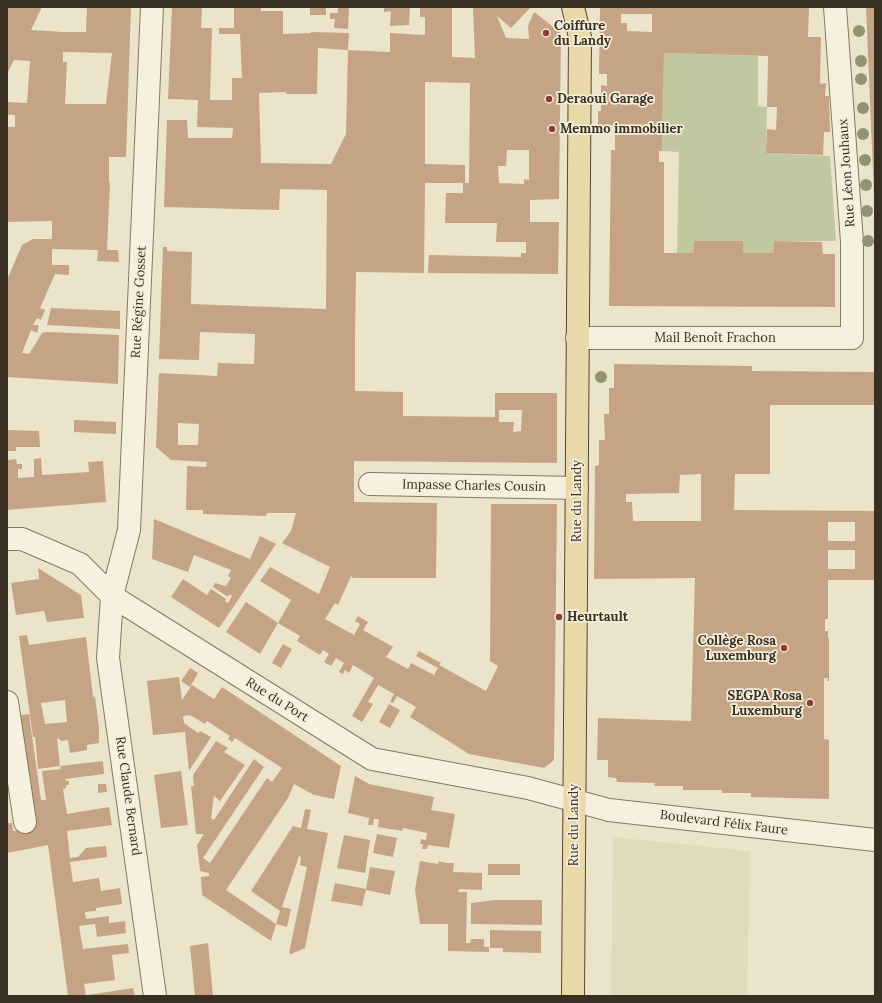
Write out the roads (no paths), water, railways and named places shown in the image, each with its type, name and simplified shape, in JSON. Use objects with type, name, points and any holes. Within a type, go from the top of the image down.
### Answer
[{"type":"main road","name":"Rue du Landy","points":[[573,7],[580,37],[573,996]]},
{"type":"street","name":"Rue Régine Gosset","points":[[112,596],[129,530],[152,7]]},
{"type":"street","name":"Rue Léon Jouhaux","points":[[836,7],[852,242],[852,338]]},
{"type":"street","name":"Mail Benoît Frachon","points":[[577,338],[852,338]]},
{"type":"street","name":"Impasse Charles Cousin","points":[[370,484],[577,488]]},
{"type":"street","name":"Rue du Port","points":[[7,539],[22,538],[80,564],[112,596],[372,760],[523,787],[574,800]]},
{"type":"street","name":"Rue Claude Bernard","points":[[112,596],[108,658],[156,996]]},
{"type":"street","points":[[7,702],[25,822]]},
{"type":"street","name":"Boulevard Félix Faure","points":[[574,800],[609,810],[875,840]]},
{"type":"place","name":"Coiffure du Landy","points":[[546,33]]},
{"type":"place","name":"Deraoui Garage","points":[[549,99]]},
{"type":"place","name":"Memmo immobilier","points":[[552,129]]},
{"type":"place","name":"Heurtault","points":[[559,617]]},
{"type":"place","name":"Collège Rosa Luxemburg","points":[[784,648]]},
{"type":"place","name":"SEGPA Rosa Luxemburg","points":[[810,703]]}]
